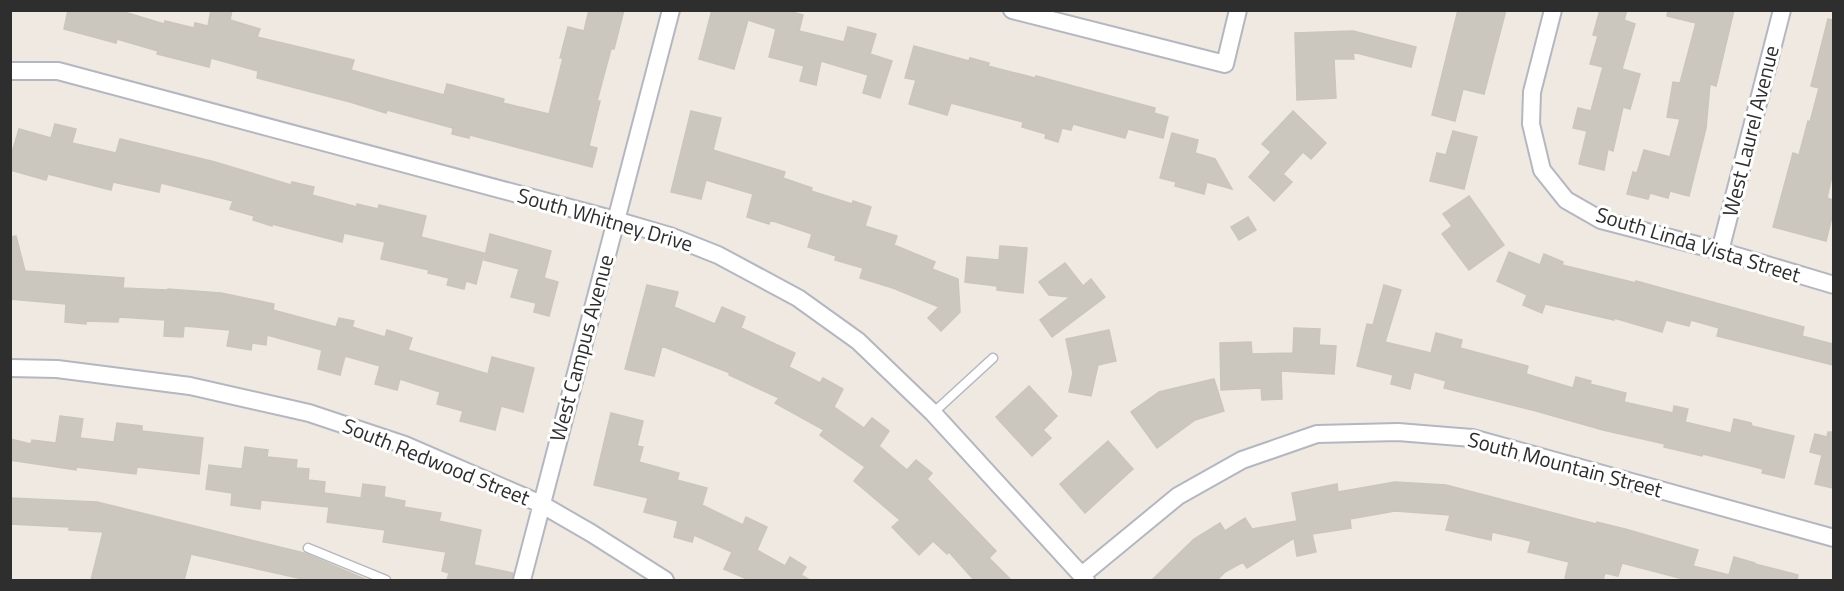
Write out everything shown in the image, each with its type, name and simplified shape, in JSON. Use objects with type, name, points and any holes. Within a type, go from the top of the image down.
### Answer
[{"type":"street","name":"West Campus Avenue","points":[[522,580],[670,10]]},
{"type":"street","points":[[1012,10],[1225,64],[1238,10]]},
{"type":"street","name":"South Linda Vista Street","points":[[1553,10],[1532,92],[1531,124],[1542,170],[1566,200],[1600,220],[1720,251],[1833,285]]},
{"type":"street","name":"West Laurel Avenue","points":[[1720,251],[1782,10]]},
{"type":"street","name":"South Whitney Drive","points":[[10,71],[58,71],[615,220],[670,236],[718,255],[798,298],[858,341],[933,413],[1084,578]]},
{"type":"street","name":"South Redwood Street","points":[[10,368],[57,369],[190,386],[309,413],[405,445],[541,504],[665,580]]},
{"type":"street","name":"South Mountain Street","points":[[1084,578],[1178,496],[1242,460],[1317,434],[1398,432],[1472,438],[1833,538]]},
{"type":"lane","points":[[933,413],[993,358]]},
{"type":"lane","points":[[308,548],[386,580]]},
{"type":"building","points":[[68,10],[118,10],[164,24],[165,21],[194,28],[195,23],[208,26],[211,10],[232,10],[230,20],[260,29],[257,37],[354,60],[351,70],[444,95],[447,84],[504,99],[503,103],[549,114],[568,27],[584,31],[589,10],[624,10],[597,101],[600,101],[589,146],[597,148],[592,167],[470,135],[469,138],[452,134],[453,128],[387,110],[386,113],[257,78],[258,71],[211,58],[209,67],[157,54],[158,51],[117,39],[116,43],[64,29]]},
{"type":"building","points":[[712,10],[786,10],[803,15],[799,31],[844,42],[848,27],[876,34],[870,54],[892,61],[880,98],[863,93],[868,75],[821,61],[816,85],[800,81],[804,66],[769,57],[776,29],[748,20],[734,69],[699,59]]},
{"type":"building","points":[[1458,10],[1506,10],[1484,94],[1463,89],[1455,121],[1432,115]]},
{"type":"building","points":[[1600,10],[1627,10],[1624,20],[1635,24],[1622,69],[1640,74],[1630,109],[1623,107],[1613,151],[1608,149],[1604,170],[1579,164],[1587,131],[1573,128],[1578,108],[1591,111],[1603,67],[1590,64],[1598,36],[1593,35]]},
{"type":"building","points":[[1668,10],[1734,10],[1716,86],[1710,84],[1706,128],[1689,196],[1670,191],[1668,198],[1650,193],[1648,199],[1627,194],[1633,172],[1637,173],[1644,150],[1670,157],[1680,119],[1667,117],[1673,82],[1680,83],[1696,23],[1667,16]]},
{"type":"building","points":[[1828,19],[1833,20],[1833,172],[1827,198],[1833,200],[1833,213],[1826,241],[1773,227],[1793,153],[1799,155],[1819,88],[1811,86]]},
{"type":"building","points":[[1353,31],[1416,47],[1411,67],[1353,52],[1354,59],[1334,59],[1336,98],[1297,100],[1295,33]]},
{"type":"building","points":[[914,46],[969,61],[970,58],[989,63],[988,66],[1035,78],[1036,76],[1155,108],[1154,113],[1168,117],[1163,138],[1128,129],[1125,138],[1073,124],[1071,130],[1062,128],[1058,142],[1045,138],[1046,134],[1022,127],[1023,122],[951,103],[947,115],[909,104],[916,80],[905,78]]},
{"type":"building","points":[[691,111],[721,118],[713,150],[785,172],[783,178],[812,188],[811,191],[852,204],[853,201],[871,207],[865,226],[897,236],[894,245],[935,262],[932,269],[958,279],[960,312],[941,331],[928,318],[939,307],[893,288],[860,278],[863,268],[835,260],[836,256],[808,247],[812,234],[770,220],[769,224],[747,217],[753,194],[706,180],[701,199],[671,192]]},
{"type":"building","points":[[1293,111],[1326,143],[1311,159],[1303,152],[1283,174],[1292,182],[1274,201],[1249,177],[1271,152],[1262,144]]},
{"type":"building","points":[[55,124],[76,129],[72,143],[116,153],[120,139],[215,162],[291,185],[292,182],[314,187],[312,195],[357,207],[357,204],[378,209],[379,205],[426,216],[421,237],[484,253],[476,284],[466,281],[464,289],[447,285],[449,278],[428,273],[429,270],[381,259],[385,242],[344,233],[342,242],[272,224],[272,226],[253,220],[254,216],[230,209],[233,201],[161,183],[159,192],[113,182],[111,190],[48,174],[46,180],[10,170],[10,159],[19,129],[51,138]]},
{"type":"building","points":[[1453,131],[1477,137],[1464,189],[1430,181],[1437,153],[1446,155]]},
{"type":"building","points":[[1172,133],[1198,140],[1195,153],[1215,159],[1232,189],[1207,182],[1204,194],[1175,186],[1176,182],[1160,178]]},
{"type":"building","points":[[1469,196],[1504,245],[1469,270],[1442,234],[1452,226],[1443,214]]},
{"type":"building","points":[[1248,217],[1256,230],[1239,240],[1231,227]]},
{"type":"building","points":[[490,234],[551,251],[544,278],[558,282],[549,316],[534,312],[536,303],[511,297],[519,269],[484,260]]},
{"type":"building","points":[[16,236],[25,271],[124,278],[123,288],[221,293],[274,304],[273,310],[336,327],[339,318],[354,321],[352,327],[385,337],[387,330],[412,338],[408,350],[488,374],[492,357],[534,368],[523,412],[501,406],[495,430],[460,421],[463,411],[437,404],[440,392],[400,379],[397,390],[375,384],[380,366],[345,356],[340,375],[318,369],[322,350],[267,335],[266,345],[252,343],[251,350],[227,346],[230,330],[184,326],[183,337],[164,336],[165,320],[119,317],[118,322],[86,321],[86,324],[65,322],[66,304],[10,299],[10,237]]},
{"type":"building","points":[[1000,246],[1027,248],[1023,293],[997,290],[997,286],[965,282],[967,257],[999,260]]},
{"type":"building","points":[[1509,252],[1540,265],[1544,254],[1563,262],[1562,265],[1636,283],[1636,281],[1804,327],[1802,336],[1833,344],[1833,365],[1717,336],[1719,328],[1691,320],[1689,326],[1666,320],[1662,332],[1614,318],[1614,320],[1545,304],[1542,313],[1523,305],[1527,295],[1497,281]]},
{"type":"building","points":[[1065,263],[1083,286],[1091,279],[1105,297],[1052,337],[1040,320],[1070,297],[1049,295],[1039,282]]},
{"type":"building","points":[[647,285],[678,292],[674,307],[715,324],[722,307],[745,317],[741,328],[795,353],[789,367],[820,383],[823,378],[843,389],[834,407],[864,428],[872,418],[889,431],[879,446],[907,470],[916,460],[932,473],[927,479],[996,551],[989,558],[1011,580],[974,580],[949,552],[947,554],[933,541],[919,555],[892,527],[900,520],[854,481],[865,467],[820,435],[824,430],[775,403],[779,398],[729,375],[730,373],[662,346],[654,376],[625,369]]},
{"type":"building","points":[[1384,285],[1401,290],[1385,342],[1431,353],[1436,333],[1462,340],[1460,348],[1528,366],[1526,374],[1573,388],[1576,377],[1591,381],[1590,384],[1626,393],[1624,402],[1673,413],[1674,406],[1688,409],[1685,422],[1731,433],[1734,419],[1751,423],[1752,426],[1794,436],[1784,478],[1762,473],[1763,469],[1664,447],[1665,444],[1444,388],[1446,381],[1414,372],[1410,389],[1391,384],[1393,375],[1357,366],[1367,324],[1373,325]]},
{"type":"building","points":[[1294,328],[1320,329],[1319,345],[1336,346],[1334,374],[1281,371],[1282,399],[1262,400],[1261,388],[1221,390],[1220,343],[1251,342],[1252,354],[1293,353]]},
{"type":"building","points":[[1109,330],[1116,361],[1098,365],[1091,396],[1069,392],[1073,373],[1066,339]]},
{"type":"building","points":[[1214,379],[1224,411],[1195,420],[1157,448],[1131,412],[1159,392]]},
{"type":"building","points":[[1029,386],[1057,416],[1043,430],[1051,438],[1032,456],[996,417]]},
{"type":"building","points":[[611,413],[643,421],[637,446],[643,447],[639,462],[679,473],[677,480],[707,488],[702,505],[743,525],[746,517],[767,527],[757,550],[785,566],[790,557],[806,567],[801,575],[810,580],[749,580],[724,569],[732,552],[694,535],[692,542],[674,537],[678,521],[644,512],[648,498],[594,485]]},
{"type":"building","points":[[60,416],[83,419],[80,438],[114,442],[117,423],[142,426],[142,431],[203,438],[199,474],[137,467],[136,474],[76,467],[76,470],[10,460],[10,439],[31,444],[32,440],[56,443]]},
{"type":"building","points":[[1828,432],[1833,432],[1833,488],[1815,484],[1822,455],[1810,452],[1815,434],[1827,437]]},
{"type":"building","points":[[1108,441],[1133,469],[1085,513],[1060,484]]},
{"type":"building","points":[[245,447],[268,450],[267,457],[297,460],[296,468],[309,469],[308,480],[325,482],[324,493],[361,498],[363,484],[385,487],[384,497],[405,501],[404,507],[441,513],[439,521],[481,530],[474,565],[513,573],[512,580],[447,580],[449,573],[442,571],[446,552],[383,542],[385,530],[327,522],[329,507],[261,500],[260,509],[231,505],[232,493],[206,489],[209,465],[242,469]]},
{"type":"building","points":[[1395,482],[1446,485],[1596,524],[1597,522],[1625,529],[1698,550],[1693,566],[1729,575],[1734,557],[1798,575],[1797,580],[1687,580],[1622,563],[1618,576],[1605,573],[1603,580],[1575,580],[1565,578],[1569,562],[1528,552],[1531,541],[1492,532],[1491,540],[1446,530],[1450,515],[1395,511],[1350,519],[1351,528],[1312,534],[1316,552],[1297,556],[1294,538],[1247,568],[1243,562],[1225,572],[1217,580],[1152,580],[1194,539],[1220,523],[1225,531],[1245,518],[1252,529],[1297,521],[1292,493],[1337,484],[1338,492]]},
{"type":"building","points":[[10,498],[97,502],[304,553],[367,580],[307,580],[191,554],[184,580],[91,580],[103,532],[69,530],[69,527],[10,524]]}]
